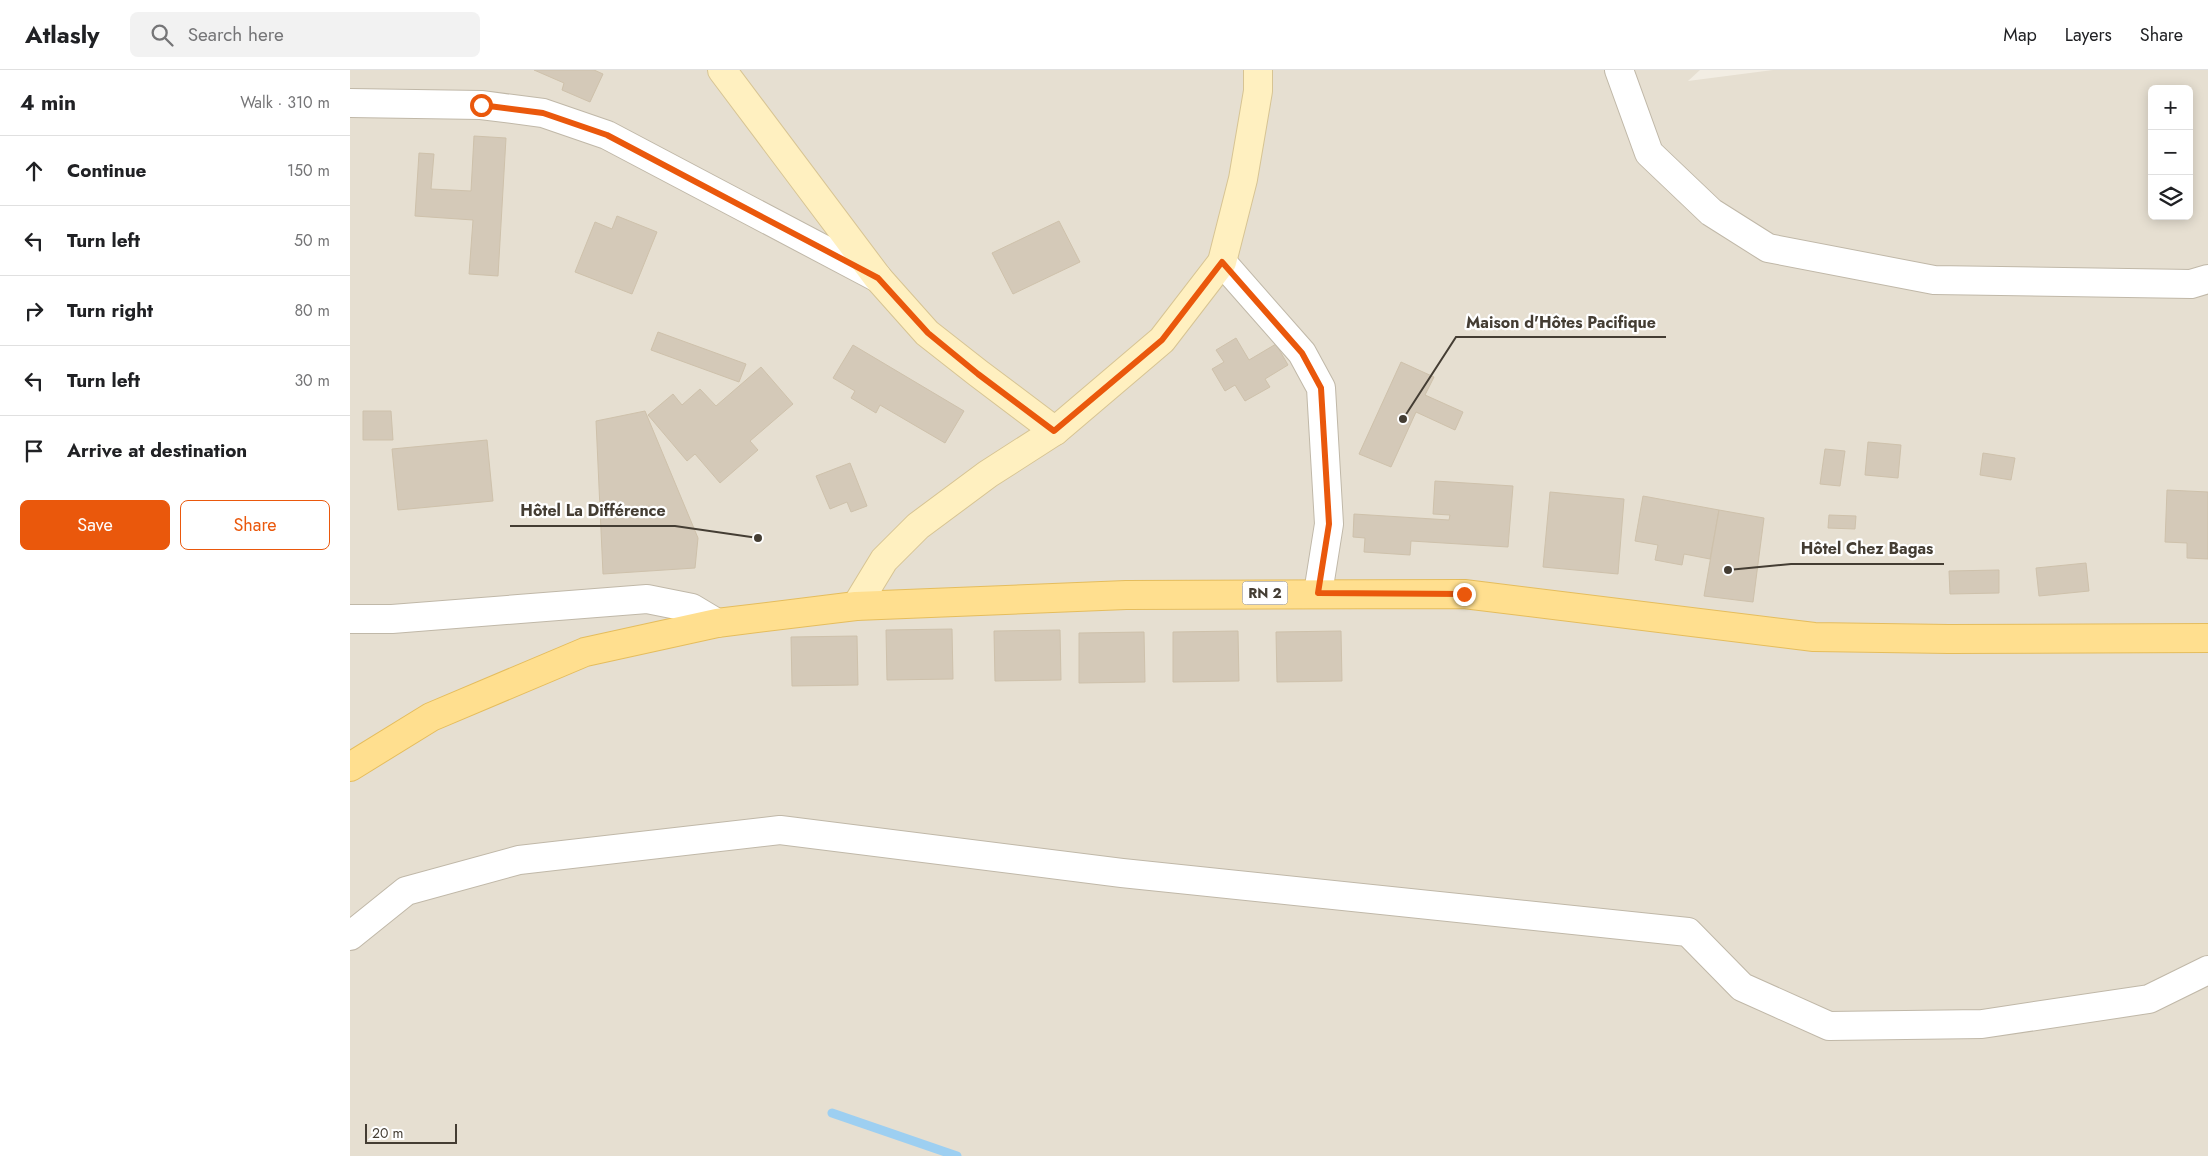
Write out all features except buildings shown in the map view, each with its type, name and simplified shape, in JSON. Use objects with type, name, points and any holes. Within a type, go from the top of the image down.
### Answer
[{"type":"main road","points":[[722,70],[878,278],[928,333],[978,374],[1054,431]]},
{"type":"main road","points":[[856,606],[884,560],[918,526],[988,474],[1054,431],[1162,340],[1222,262],[1243,179],[1258,91],[1258,70]]},
{"type":"main road","name":"RN 2","points":[[350,767],[432,717],[585,652],[717,623],[856,606],[1126,595],[1464,594],[1814,636],[1949,639],[2208,638]]},
{"type":"street","points":[[1619,70],[1649,153],[1711,212],[1768,248],[1934,280],[2191,284],[2208,279]]},
{"type":"street","points":[[350,103],[481,105],[543,113],[607,135],[878,278]]},
{"type":"street","points":[[1222,262],[1302,353],[1321,388],[1329,524],[1318,593]]},
{"type":"street","points":[[350,619],[392,619],[647,599],[692,608],[717,623]]},
{"type":"street","points":[[350,936],[406,891],[519,860],[780,830],[1132,874],[1688,932],[1742,987],[1829,1026],[1982,1024],[2149,1000],[2208,970]]},
{"type":"shaded area","points":[[350,70],[1700,70],[1688,81],[1773,70],[2208,70],[2208,1156],[350,1156]]},
{"type":"waterway","points":[[832,1113],[957,1156]]},
{"type":"place","name":"Maison d'Hôtes Pacifique","points":[[1403,419]]},
{"type":"place","name":"Hôtel La Différence","points":[[758,538]]},
{"type":"place","name":"Hôtel Chez Bagas","points":[[1728,570]]},
{"type":"route","points":[[481,105],[543,113],[607,135],[878,278],[928,333],[978,374],[1054,431],[1162,340],[1222,262],[1302,353],[1321,388],[1329,524],[1318,593],[1464,594]]}]
